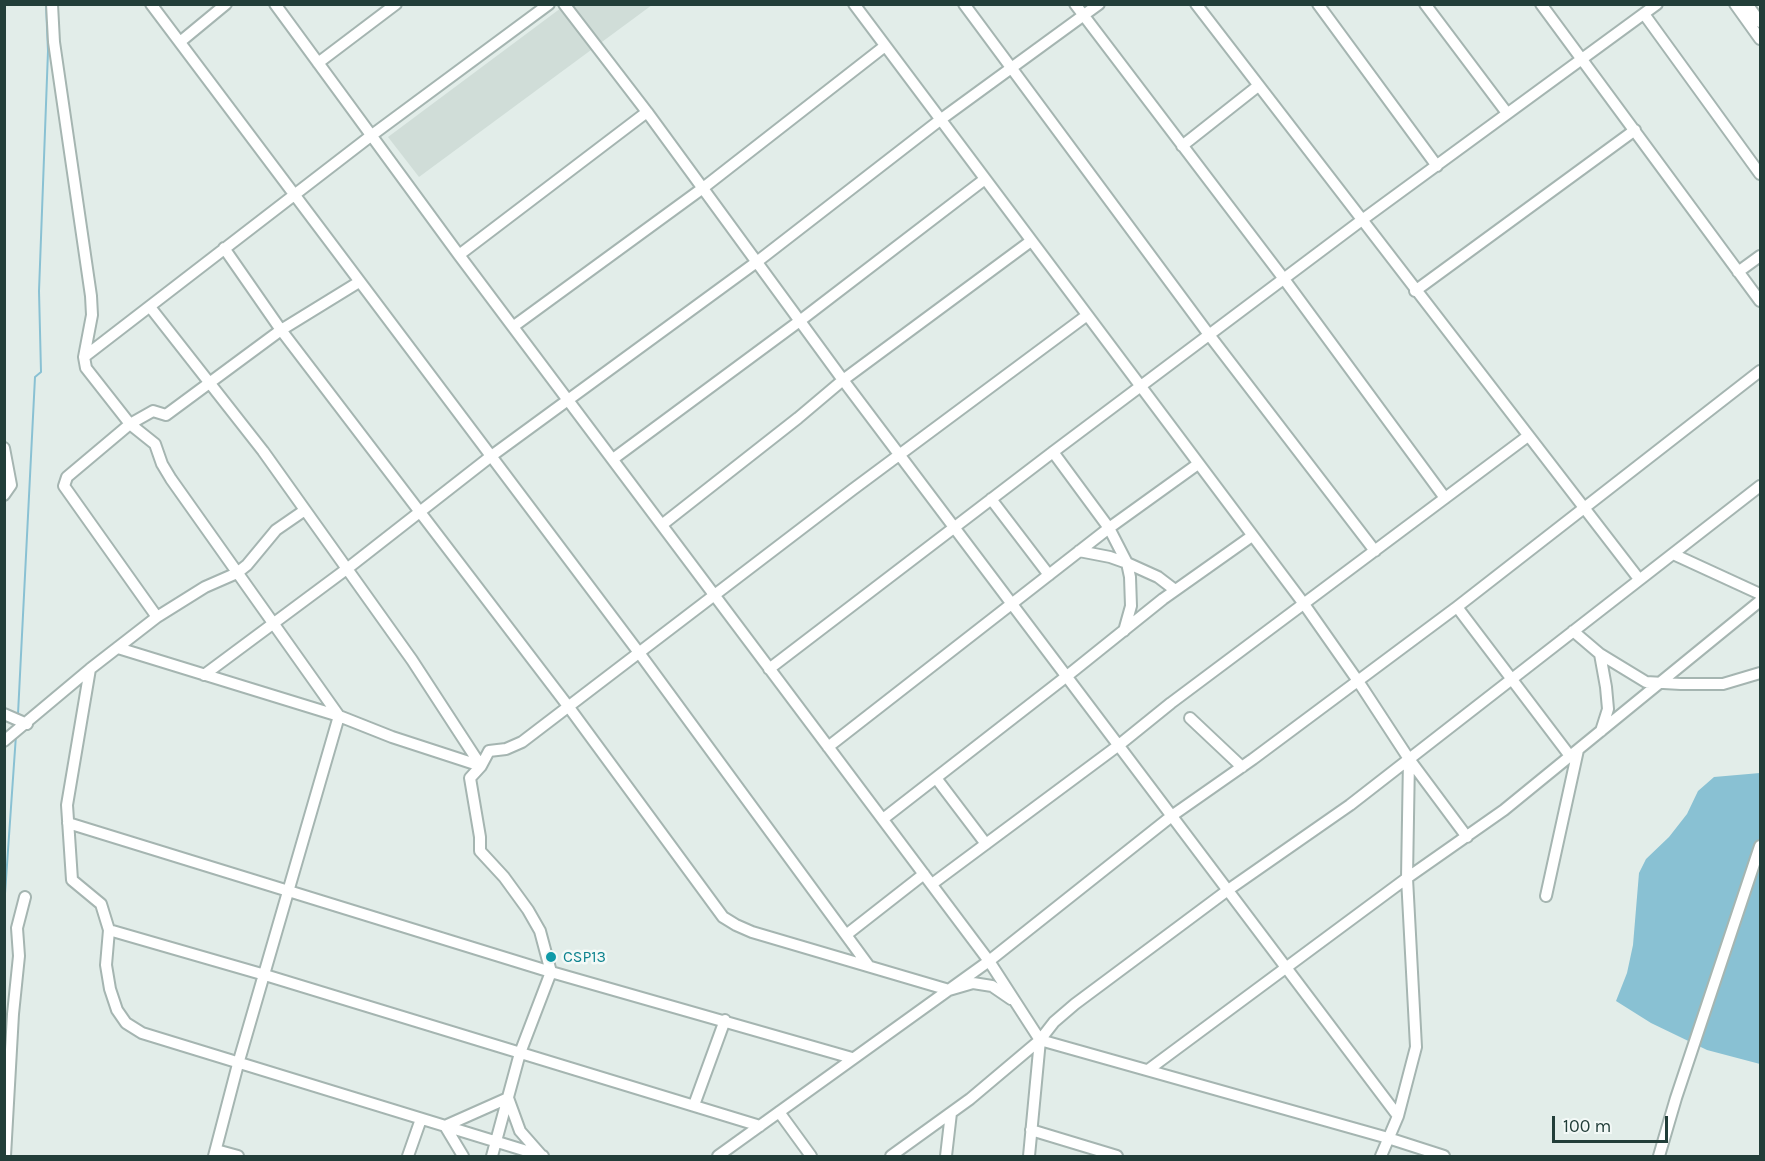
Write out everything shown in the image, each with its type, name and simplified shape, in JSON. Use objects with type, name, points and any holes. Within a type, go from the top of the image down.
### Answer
[{"type":"street","points":[[52,4],[54,42],[91,296],[92,315],[84,357],[86,368],[130,424],[155,444],[162,464],[171,479],[339,716]]},
{"type":"street","points":[[151,4],[640,654],[868,965]]},
{"type":"street","points":[[180,42],[226,4]]},
{"type":"street","points":[[275,4],[459,255],[989,961],[1041,1040],[1029,1156]]},
{"type":"street","points":[[318,63],[396,4]]},
{"type":"street","points":[[84,357],[224,248],[296,196],[372,135],[549,4]]},
{"type":"street","points":[[564,4],[758,261],[843,380],[1398,1116]]},
{"type":"street","points":[[854,4],[1304,604],[1409,759],[1467,837]]},
{"type":"street","points":[[964,4],[1210,336],[1375,551]]},
{"type":"street","points":[[1075,4],[1284,279],[1445,498]]},
{"type":"street","points":[[204,675],[348,568],[490,457],[758,261],[940,120],[1099,4]]},
{"type":"street","points":[[1196,4],[1639,579]]},
{"type":"street","points":[[1318,4],[1437,166]]},
{"type":"street","points":[[1425,4],[1507,113]]},
{"type":"street","points":[[1541,4],[1761,302]]},
{"type":"street","points":[[769,669],[1362,220],[1657,4]]},
{"type":"street","points":[[1735,4],[1761,39]]},
{"type":"street","points":[[1747,4],[1761,22]]},
{"type":"street","points":[[1644,14],[1761,174]]},
{"type":"street","points":[[514,326],[703,188],[885,46]]},
{"type":"street","points":[[1182,146],[1258,86]]},
{"type":"street","points":[[459,255],[647,112]]},
{"type":"street","points":[[1415,291],[1635,130]]},
{"type":"street","points":[[613,459],[801,320],[985,179]]},
{"type":"street","points":[[663,524],[843,380],[1031,241]]},
{"type":"street","points":[[224,248],[280,330],[568,706],[723,917],[752,932],[949,990],[973,983],[992,986],[1016,1002]]},
{"type":"street","points":[[1738,272],[1761,256]]},
{"type":"street","points":[[157,617],[64,486],[67,477],[130,424],[153,411],[166,415],[280,330],[359,282]]},
{"type":"street","points":[[150,307],[263,451],[348,568],[412,660],[481,766]]},
{"type":"street","points":[[492,1156],[520,1053],[551,972],[540,931],[528,910],[504,877],[480,851],[480,837],[470,778],[481,766],[489,751],[506,749],[522,742],[899,454],[1086,316]]},
{"type":"street","points":[[718,1156],[989,961],[1173,815],[1242,767],[1457,607],[1761,371]]},
{"type":"street","points":[[932,884],[1528,436]]},
{"type":"street","points":[[4,448],[11,485],[4,495]]},
{"type":"street","points":[[1053,452],[1109,528],[1126,563],[1130,577],[1131,606],[1124,631]]},
{"type":"street","points":[[828,747],[1109,528],[1198,464]]},
{"type":"street","points":[[891,1156],[951,1113],[1041,1040],[1054,1022],[1075,1004],[1228,891],[1350,805],[1761,486]]},
{"type":"street","points":[[991,499],[1048,575]]},
{"type":"street","points":[[4,741],[157,617],[205,587],[237,573],[247,565],[276,530],[305,510]]},
{"type":"street","points":[[883,819],[1175,590],[1252,536]]},
{"type":"street","points":[[1079,551],[1110,557],[1126,563],[1158,577],[1175,590]]},
{"type":"street","points":[[1673,554],[1761,594]]},
{"type":"street","points":[[1148,1070],[1467,837],[1761,601]]},
{"type":"street","points":[[1457,607],[1512,680],[1574,753]]},
{"type":"street","points":[[1573,631],[1599,654],[1646,682],[1723,684],[1761,673]]},
{"type":"street","points":[[118,648],[339,716],[392,737],[481,766]]},
{"type":"street","points":[[1599,654],[1608,709],[1601,731]]},
{"type":"street","points":[[90,669],[67,805],[72,880],[101,904],[109,930],[106,965],[117,1010],[126,1023],[142,1034],[542,1156]]},
{"type":"street","points":[[4,714],[27,724]]},
{"type":"street","points":[[238,1156],[215,1153],[238,1064],[339,716]]},
{"type":"street","points":[[1190,718],[1242,767]]},
{"type":"street","points":[[1546,896],[1574,753]]},
{"type":"street","points":[[1381,1156],[1398,1116],[1416,1047],[1407,879],[1409,759]]},
{"type":"street","points":[[936,778],[986,844]]},
{"type":"street","points":[[68,823],[551,972],[852,1058]]},
{"type":"street","points":[[1659,1156],[1676,1098],[1761,846]]},
{"type":"street","points":[[846,935],[924,874]]},
{"type":"street","points":[[4,1156],[19,956],[18,928],[25,897]]},
{"type":"street","points":[[109,930],[265,975],[760,1126]]},
{"type":"street","points":[[694,1106],[725,1020]]},
{"type":"street","points":[[1041,1040],[1388,1138],[1444,1156]]},
{"type":"street","points":[[445,1126],[508,1098]]},
{"type":"street","points":[[508,1098],[520,1131],[542,1156]]},
{"type":"street","points":[[779,1113],[811,1156]]},
{"type":"street","points":[[946,1156],[951,1113]]},
{"type":"street","points":[[408,1156],[421,1119]]},
{"type":"street","points":[[445,1126],[463,1156]]},
{"type":"street","points":[[1031,1130],[1117,1156]]},
{"type":"shaded area","points":[[565,5],[652,5],[419,177],[388,137]]},
{"type":"water","points":[[1760,773],[1760,1064],[1707,1050],[1651,1023],[1616,1001],[1627,973],[1633,945],[1639,873],[1646,859],[1669,837],[1687,814],[1698,791],[1714,777]]},
{"type":"waterway","points":[[18,714],[35,377],[41,372],[39,291],[48,51],[46,4]]},
{"type":"waterway","points":[[4,908],[16,735]]},
{"type":"place","name":"CSP13","points":[[551,957]]}]
